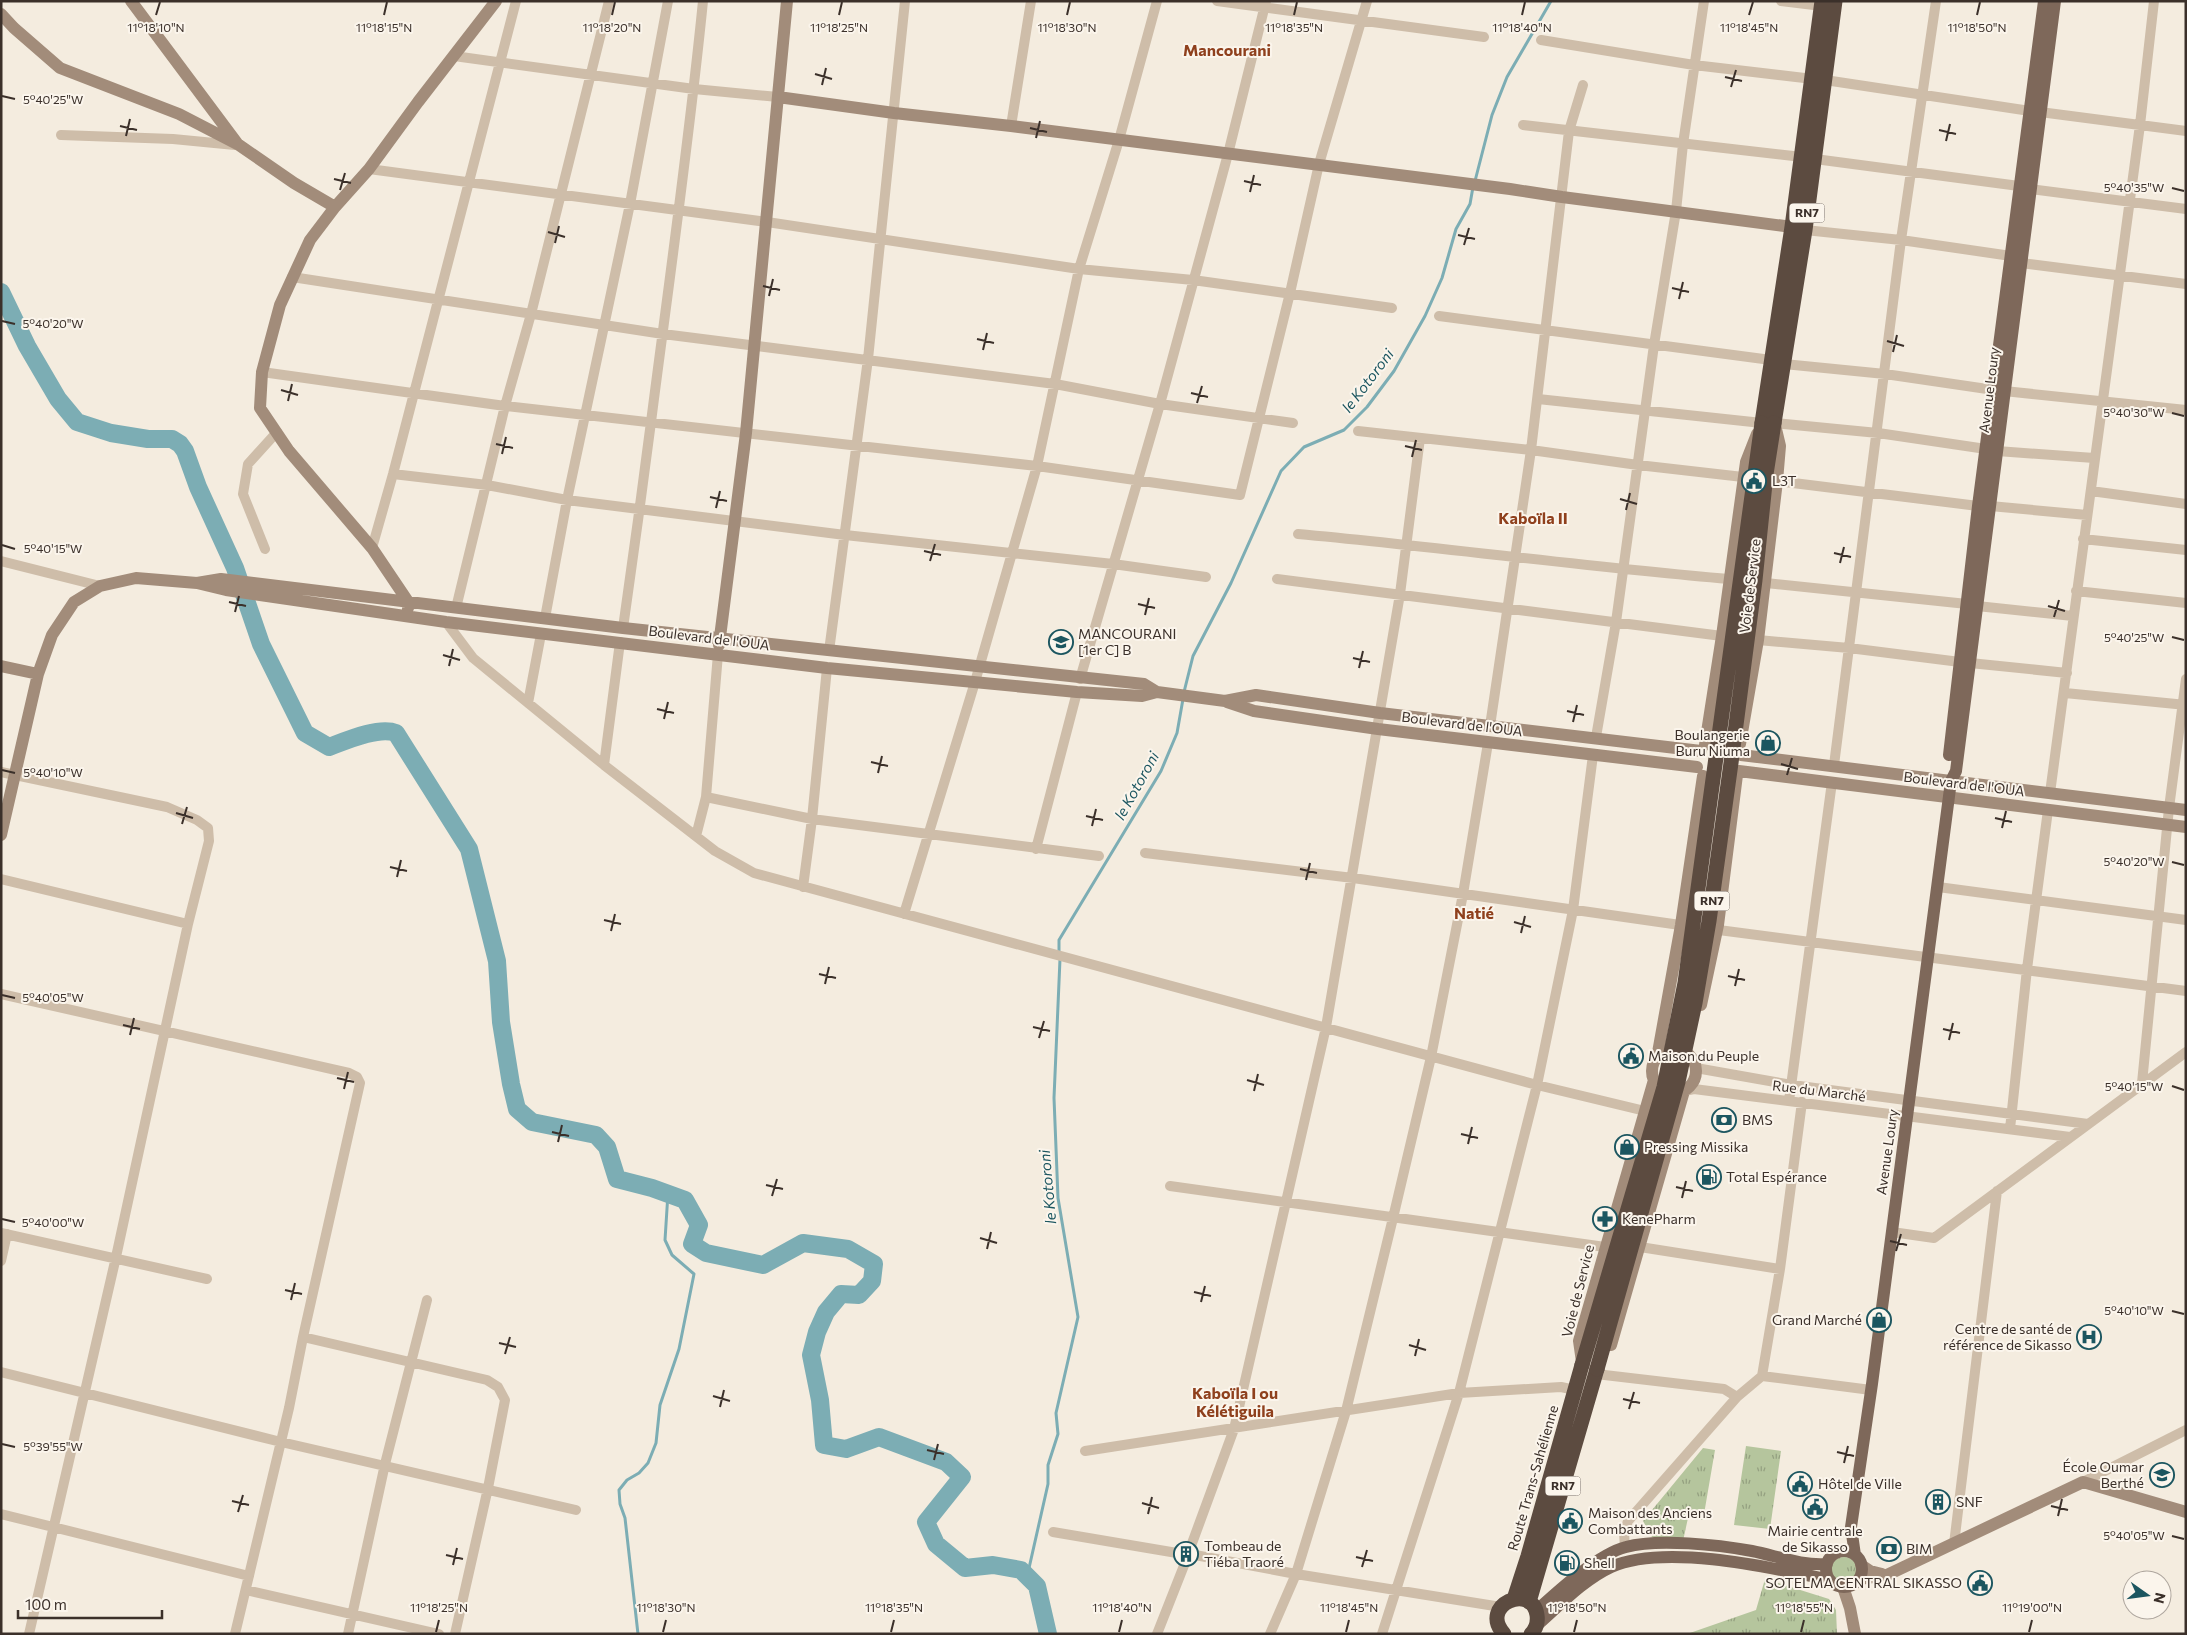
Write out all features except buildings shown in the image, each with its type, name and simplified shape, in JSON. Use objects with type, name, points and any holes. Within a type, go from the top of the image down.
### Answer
[{"type":"highway","name":"RN7","points":[[1534,1630],[1532,1606],[1592,1369],[1678,1082],[1695,1003],[1709,921],[1730,773],[1766,474],[1768,423],[1799,229],[1819,80],[1826,3]]},
{"type":"highway","name":"Route Trans-Sahélienne","points":[[1514,1599],[1575,1390],[1592,1369]]},
{"type":"highway","points":[[1502,1633],[1497,1622],[1501,1607],[1514,1599],[1532,1606]]},
{"type":"main road","points":[[131,1],[239,145]]},
{"type":"main road","points":[[408,610],[372,548],[290,451],[260,408],[262,372],[280,305],[310,240],[335,207],[369,169],[496,1]]},
{"type":"main road","points":[[718,654],[746,434],[787,1]]},
{"type":"main road","name":"Avenue Loury","points":[[1851,1527],[1938,887],[1951,781],[1948,773],[1965,663],[2035,111],[2044,1]]},
{"type":"main road","name":"Avenue Loury","points":[[2035,111],[2055,1]]},
{"type":"main road","points":[[1,14],[14,28],[60,68],[178,114],[239,145],[294,183],[335,207]]},
{"type":"main road","points":[[778,97],[894,113],[1319,164],[1799,229]]},
{"type":"main road","name":"Voie de Service","points":[[1703,748],[1722,636],[1746,462],[1768,423]]},
{"type":"main road","name":"Voie de Service","points":[[1740,753],[1766,583],[1780,446],[1768,423]]},
{"type":"main road","points":[[1,835],[38,674],[52,635],[74,602],[100,586],[136,578],[223,585],[408,610],[456,608],[1080,679],[1144,684],[1157,692],[1225,701],[1256,695],[1380,714],[1703,748],[1712,741],[1726,740],[1732,743],[1740,753],[1742,762],[1738,773],[1717,929],[1690,1056]]},
{"type":"main road","name":"Boulevard de l'OUA","points":[[408,610],[446,622],[827,668],[1077,692],[1142,696],[1157,692]]},
{"type":"main road","points":[[1,666],[38,674]]},
{"type":"main road","name":"Boulevard de l'OUA","points":[[1225,701],[1254,711],[1378,729],[1593,755],[1700,772]]},
{"type":"main road","points":[[1657,1058],[1669,1050],[1676,1049],[1690,1056],[1696,1068],[1694,1082],[1684,1091],[1677,1093],[1664,1091],[1654,1080],[1653,1065],[1657,1058],[1681,925],[1703,748]]},
{"type":"main road","points":[[1740,753],[2186,810]]},
{"type":"main road","points":[[1700,772],[1711,781],[1718,783],[1731,780],[1738,773]]},
{"type":"main road","name":"Boulevard de l'OUA","points":[[1738,773],[1832,782],[2186,827]]},
{"type":"main road","name":"Voie de Service","points":[[1592,1369],[1579,1341],[1654,1080]]},
{"type":"main road","points":[[1592,1369],[1606,1358],[1609,1351],[1684,1091]]},
{"type":"main road","points":[[1842,1587],[1857,1581],[1887,1575],[2083,1482],[2186,1512]]},
{"type":"main road","points":[[1830,1580],[1826,1572],[1827,1564],[1831,1557],[1840,1552],[1851,1527]]},
{"type":"main road","points":[[1850,1608],[1857,1581],[1862,1573],[1851,1527]]},
{"type":"main road","points":[[1532,1606],[1625,1547],[1654,1542],[1750,1551],[1810,1564],[1827,1564]]},
{"type":"main road","points":[[1840,1552],[1858,1560],[1870,1571],[1887,1575]]},
{"type":"main road","points":[[1534,1630],[1583,1586],[1603,1572],[1627,1561],[1646,1557],[1748,1564],[1830,1580],[1842,1587],[1850,1608],[1856,1634]]},
{"type":"street","points":[[372,548],[516,1]]},
{"type":"street","points":[[456,608],[505,406],[531,314],[609,1]]},
{"type":"street","points":[[545,618],[567,500],[606,326],[668,1]]},
{"type":"street","points":[[623,628],[641,508],[650,423],[680,210],[703,1]]},
{"type":"street","points":[[829,650],[868,359],[882,239],[905,1]]},
{"type":"street","points":[[1010,126],[1031,1]]},
{"type":"street","points":[[904,914],[975,682],[1037,466],[1080,269],[1119,140],[1157,1]]},
{"type":"street","points":[[1217,1],[1266,4],[1484,37]]},
{"type":"street","points":[[262,372],[505,406],[1037,466],[1240,495],[1290,293],[1319,164],[1367,1]]},
{"type":"street","points":[[1596,737],[1616,622],[1654,345],[1676,211],[1683,144],[1704,1]]},
{"type":"street","points":[[1780,1],[1826,3]]},
{"type":"street","points":[[1834,766],[1868,492],[1878,433],[1901,240],[1936,1]]},
{"type":"street","points":[[2050,793],[2065,693],[2076,591],[2140,124],[2154,1]]},
{"type":"street","points":[[1080,679],[1160,404],[1228,154],[1266,4]]},
{"type":"street","points":[[1541,40],[1694,65],[1819,80],[2186,132]]},
{"type":"street","points":[[454,56],[591,73],[694,89],[778,97]]},
{"type":"street","points":[[1490,726],[1532,450],[1569,131],[1583,85]]},
{"type":"street","points":[[1523,125],[1808,158],[2186,209]]},
{"type":"street","points":[[61,134],[174,139],[239,145]]},
{"type":"street","points":[[369,169],[767,222],[1080,269],[1193,280],[1392,308]]},
{"type":"street","points":[[1799,229],[1901,240],[2120,276],[2186,284]]},
{"type":"street","points":[[292,277],[663,334],[1055,384],[1160,404],[1293,423]]},
{"type":"street","points":[[1439,316],[1547,332],[1999,390],[2186,410]]},
{"type":"street","points":[[1538,399],[1878,433],[1991,450],[2094,458]]},
{"type":"street","points":[[1358,431],[1532,450],[1743,478]]},
{"type":"street","points":[[265,549],[243,494],[248,464],[277,432]]},
{"type":"street","points":[[1185,1563],[1192,1561],[1193,1551],[1234,1429],[1326,1027],[1353,878],[1400,594],[1420,438]]},
{"type":"street","points":[[393,474],[487,485],[567,500],[845,535],[1206,576]]},
{"type":"street","points":[[1777,481],[1984,506],[2087,515]]},
{"type":"street","points":[[2091,491],[2186,504]]},
{"type":"street","points":[[1298,534],[1407,544],[1622,570],[1729,579]]},
{"type":"street","points":[[2083,539],[2186,550]]},
{"type":"street","points":[[1,561],[100,586]]},
{"type":"street","points":[[1277,579],[1508,607],[1722,636]]},
{"type":"street","points":[[1766,583],[1855,591],[2073,616]]},
{"type":"street","points":[[2076,591],[2186,603]]},
{"type":"street","points":[[446,622],[473,658],[604,765],[715,851],[754,873],[1431,1057],[1645,1111]]},
{"type":"street","points":[[528,702],[541,634]]},
{"type":"street","points":[[1758,640],[1849,648],[1965,663],[2067,673]]},
{"type":"street","points":[[604,765],[620,642]]},
{"type":"street","points":[[696,836],[706,797],[718,654]]},
{"type":"street","points":[[803,886],[812,819],[827,668]]},
{"type":"street","points":[[2142,1083],[2167,825],[2186,679]]},
{"type":"street","points":[[1036,849],[1077,692]]},
{"type":"street","points":[[2065,693],[2184,705]]},
{"type":"street","points":[[1270,1634],[1296,1574],[1346,1411],[1431,1057],[1463,894],[1488,743]]},
{"type":"street","points":[[1382,1634],[1459,1393],[1537,1085],[1573,910],[1593,755]]},
{"type":"street","points":[[1,772],[167,807],[196,820],[208,828],[209,841],[188,924],[116,1257],[29,1634]]},
{"type":"street","points":[[1789,1101],[1832,782]]},
{"type":"street","points":[[706,797],[812,819],[1099,856]]},
{"type":"street","points":[[2010,1129],[2036,898],[2048,810]]},
{"type":"street","points":[[1145,853],[1353,878],[1681,925],[2186,991]]},
{"type":"street","points":[[1,879],[188,924]]},
{"type":"street","points":[[1938,887],[2036,898],[2186,920]]},
{"type":"street","points":[[1,994],[349,1073],[357,1077],[360,1083],[303,1337],[282,1442],[235,1634]]},
{"type":"street","points":[[1892,1232],[1934,1238],[2186,1052]]},
{"type":"street","points":[[1696,1068],[1792,1085],[2088,1124]]},
{"type":"street","name":"Rue du Marché","points":[[1684,1091],[1694,1089],[2070,1137]]},
{"type":"street","points":[[1625,1547],[1624,1533],[1628,1521],[1737,1397],[1762,1376],[1780,1270],[1802,1102]]},
{"type":"street","points":[[1170,1186],[1605,1247]]},
{"type":"street","points":[[1954,1544],[1997,1191]]},
{"type":"street","points":[[1,1261],[4,1234],[116,1257],[207,1279]]},
{"type":"street","points":[[1640,1247],[1780,1270]]},
{"type":"street","points":[[348,1634],[385,1464],[427,1300]]},
{"type":"street","points":[[303,1337],[487,1380],[498,1387],[505,1400],[488,1488],[454,1634]]},
{"type":"street","points":[[1592,1369],[1724,1389],[1737,1397]]},
{"type":"street","points":[[1,1372],[282,1442],[385,1464],[576,1510]]},
{"type":"street","points":[[1762,1376],[1871,1390]]},
{"type":"street","points":[[1084,1452],[1459,1393],[1561,1387],[1575,1390]]},
{"type":"street","points":[[2083,1482],[2186,1430]]},
{"type":"street","points":[[1,1514],[249,1576]]},
{"type":"street","points":[[1053,1532],[1177,1553]]},
{"type":"street","points":[[1177,1553],[1182,1546],[1193,1551],[1296,1574],[1501,1607]]},
{"type":"street","points":[[1177,1553],[1179,1558],[1185,1563]]},
{"type":"street","points":[[1157,1634],[1185,1563]]},
{"type":"street","points":[[246,1590],[439,1634]]},
{"type":"green space","points":[[1746,1446],[1781,1451],[1770,1529],[1734,1525]]},
{"type":"green space","points":[[1703,1448],[1715,1450],[1703,1520],[1688,1518],[1683,1541],[1652,1537],[1643,1521]]},
{"type":"green space","points":[[1844,1557],[1853,1561],[1857,1570],[1853,1579],[1844,1583],[1835,1579],[1831,1570],[1835,1561]]},
{"type":"green space","points":[[1765,1579],[1829,1599],[1836,1610],[1837,1634],[1687,1634],[1756,1610]]},
{"type":"waterway","name":"le Kotoroni","points":[[1475,181],[1492,115],[1507,77],[1551,1]]},
{"type":"waterway","name":"le Kotoroni","points":[[1184,692],[1193,656],[1231,583],[1281,471],[1304,447],[1344,430],[1367,407],[1394,371],[1425,316],[1442,278],[1456,229],[1470,204],[1473,187]]},
{"type":"waterway","points":[[1,292],[27,346],[58,399],[77,422],[111,433],[148,439],[172,439],[180,444],[185,451],[198,487],[235,568],[261,644],[305,733],[329,747],[353,738],[381,731],[396,733],[469,849],[497,961],[501,1022],[517,1109],[532,1122],[596,1135],[607,1147],[617,1179],[652,1188],[685,1200],[699,1225],[692,1244],[706,1253],[763,1265],[803,1243],[848,1249],[874,1264],[872,1281],[859,1295],[841,1294],[826,1312],[817,1332],[811,1355],[820,1400],[824,1445],[846,1449],[879,1437],[946,1462],[962,1477],[926,1522],[936,1544],[965,1568],[993,1565],[1021,1570],[1037,1586],[1048,1634]]},
{"type":"waterway","name":"le Kotoroni","points":[[1059,953],[1059,940],[1161,771],[1177,733],[1183,699]]},
{"type":"waterway","name":"le Kotoroni","points":[[1027,1577],[1048,1484],[1048,1465],[1058,1434],[1056,1413],[1078,1317],[1058,1198],[1054,1098],[1060,959]]},
{"type":"waterway","points":[[638,1634],[625,1518],[620,1504],[619,1490],[627,1480],[639,1473],[648,1463],[656,1443],[660,1405],[679,1349],[694,1274],[672,1255],[665,1240],[668,1193]]},
{"type":"place","name":"L3T","points":[[1754,481]]},
{"type":"place","name":"MANCOURANI [1er C] B","points":[[1061,642]]},
{"type":"place","name":"Boulangerie Buru Niuma","points":[[1768,743]]},
{"type":"place","name":"Maison du Peuple","points":[[1631,1056]]},
{"type":"place","name":"BMS","points":[[1724,1120]]},
{"type":"place","name":"Pressing Missika","points":[[1627,1147]]},
{"type":"place","name":"Total Espérance","points":[[1709,1177]]},
{"type":"place","name":"KenePharm","points":[[1605,1219]]},
{"type":"place","name":"Grand Marché","points":[[1879,1320]]},
{"type":"place","name":"Centre de santé de référence de Sikasso","points":[[2089,1337]]},
{"type":"place","name":"École Oumar Berthé","points":[[2162,1475]]},
{"type":"place","name":"Hôtel de Ville","points":[[1800,1484]]},
{"type":"place","name":"SNF","points":[[1938,1502]]},
{"type":"place","name":"Mairie centrale de Sikasso","points":[[1815,1507]]},
{"type":"place","name":"Maison des Anciens Combattants","points":[[1570,1521]]},
{"type":"place","name":"BIM","points":[[1889,1549]]},
{"type":"place","name":"Tombeau de Tiéba Traoré","points":[[1186,1554]]},
{"type":"place","name":"Shell","points":[[1567,1563]]},
{"type":"place","name":"SOTELMA CENTRAL SIKASSO","points":[[1980,1583]]},
{"type":"district","name":"Mancourani","points":[[1227,50]]},
{"type":"district","name":"Kaboïla II","points":[[1533,518]]},
{"type":"district","name":"Natié","points":[[1474,913]]},
{"type":"district","name":"Kaboïla I ou Kélétiguila","points":[[1235,1402]]}]
